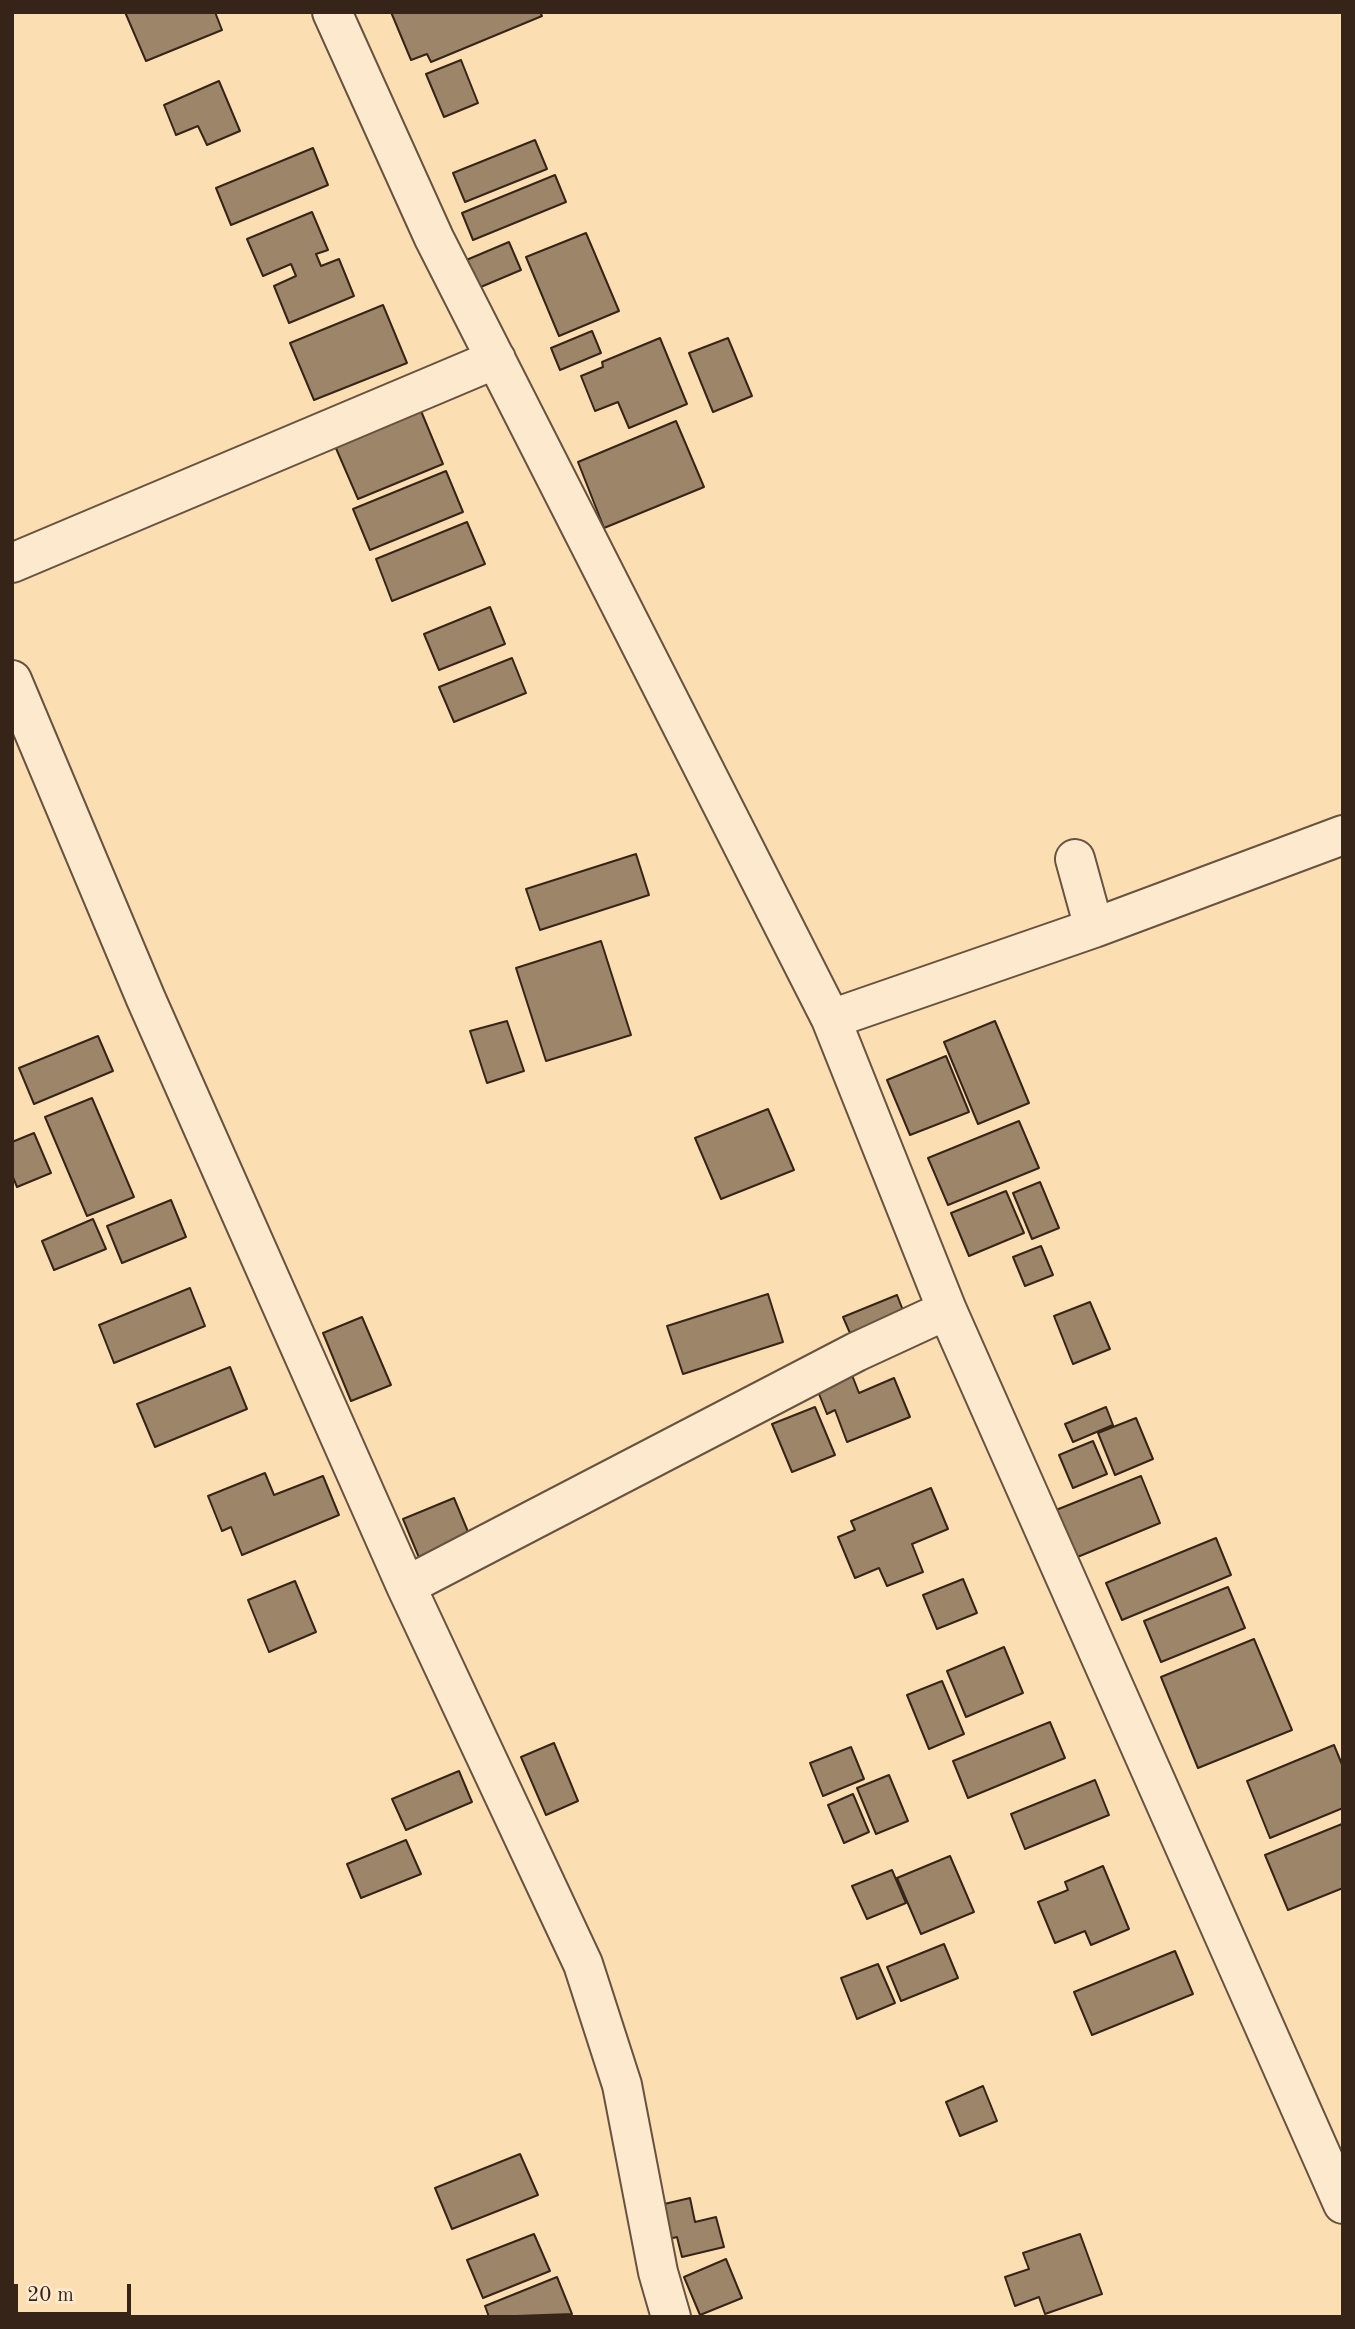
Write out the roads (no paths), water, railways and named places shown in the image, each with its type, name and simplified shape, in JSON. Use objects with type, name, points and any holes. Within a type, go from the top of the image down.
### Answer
[{"type":"street","points":[[332,12],[434,238],[831,1019],[947,1310],[1343,2204]]},
{"type":"street","points":[[12,563],[496,359]]},
{"type":"street","points":[[12,680],[146,999],[406,1586],[555,1902],[603,2019],[622,2085],[649,2234],[671,2317]]},
{"type":"street","points":[[831,1019],[1094,928],[1343,835]]},
{"type":"street","points":[[1075,859],[1094,928]]},
{"type":"street","points":[[406,1586],[856,1352],[947,1310]]}]
